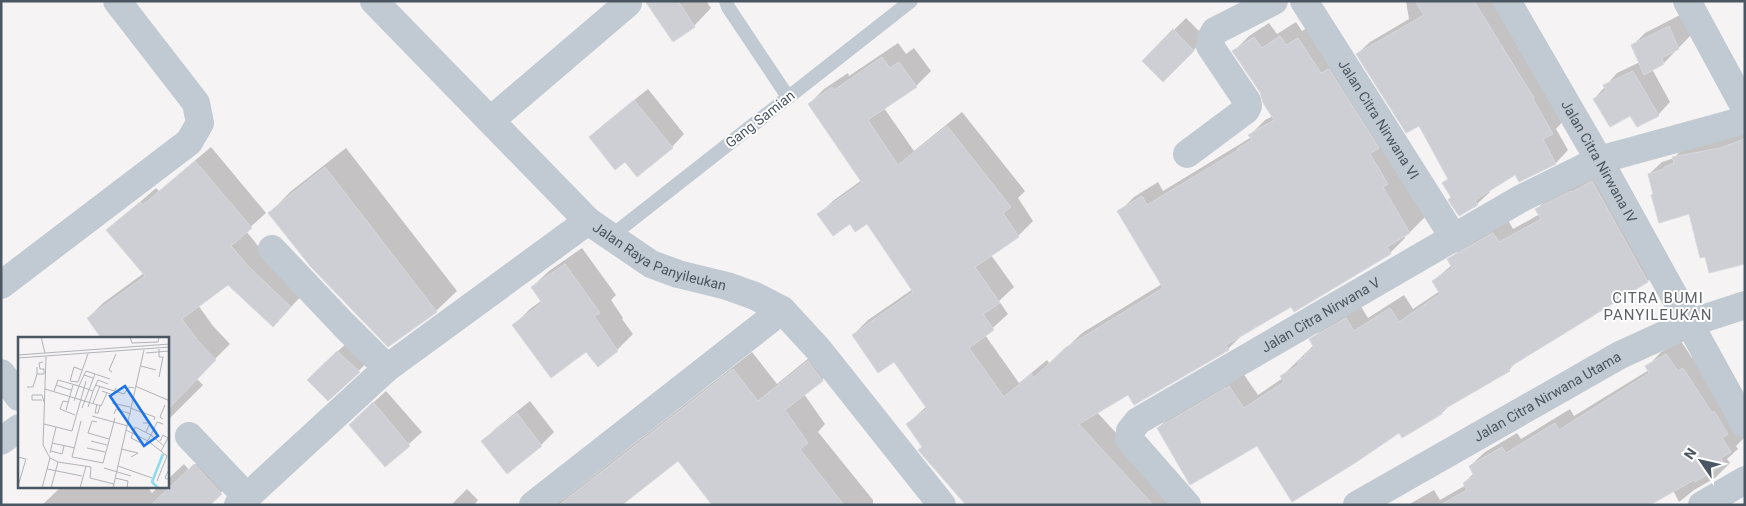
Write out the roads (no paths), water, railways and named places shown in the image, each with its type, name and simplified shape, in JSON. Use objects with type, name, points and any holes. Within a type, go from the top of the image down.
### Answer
[{"type":"street","points":[[1,285],[189,142],[200,122],[196,103],[117,1]]},
{"type":"street","name":"Jalan Raya Panyileukan","points":[[374,1],[588,221],[651,264],[678,274],[727,286],[755,296],[782,310],[818,349],[942,505]]},
{"type":"street","points":[[1187,154],[1246,110],[1248,106],[1210,46],[1211,38],[1215,31],[1274,1]]},
{"type":"street","name":"Jalan Citra Nirwana VI","points":[[1304,1],[1454,238]]},
{"type":"street","name":"Jalan Citra Nirwana IV","points":[[1507,1],[1599,160],[1745,424]]},
{"type":"street","points":[[1687,1],[1745,108]]},
{"type":"street","points":[[491,120],[628,3]]},
{"type":"street","name":"Jalan Citra Nirwana V","points":[[1187,505],[1130,440],[1130,431],[1138,421],[1520,199],[1599,160],[1745,120]]},
{"type":"street","points":[[189,436],[242,500],[387,368],[588,221]]},
{"type":"street","points":[[272,249],[342,324],[387,368]]},
{"type":"street","name":"Jalan Citra Nirwana Utama","points":[[1357,505],[1620,355],[1690,323],[1745,306]]},
{"type":"street","points":[[532,505],[782,310]]},
{"type":"street","points":[[1,373],[18,396]]},
{"type":"street","points":[[1,440],[18,429]]},
{"type":"street","points":[[1702,505],[1745,480]]},
{"type":"lane","points":[[726,1],[728,8],[788,98]]},
{"type":"lane","name":"Gang Samian","points":[[610,237],[911,1]]},
{"type":"district","name":"CITRA BUMI PANYILEUKAN","points":[[1658,306]]}]
